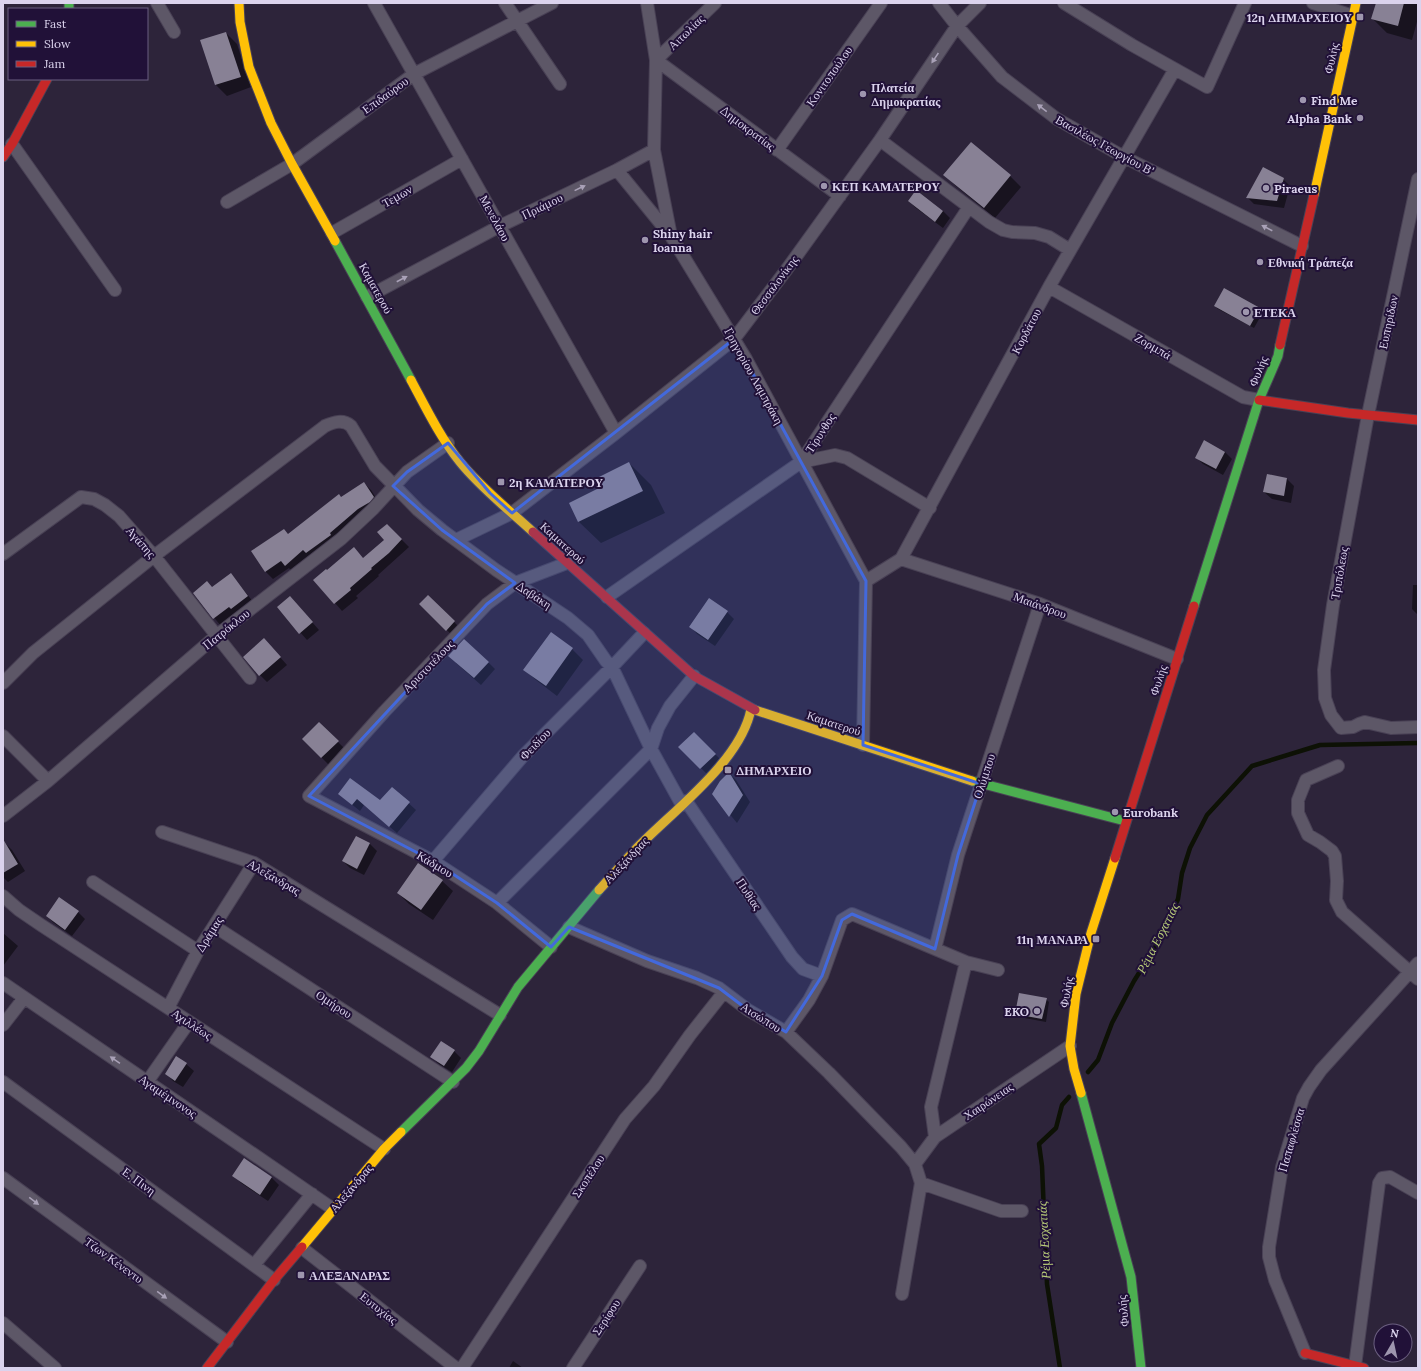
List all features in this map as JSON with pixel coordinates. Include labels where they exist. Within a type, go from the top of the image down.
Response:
[{"type":"street","points":[[157,3],[174,32]]},
{"type":"street","name":"Καματερού","points":[[239,3],[240,22],[249,67],[269,117],[292,164],[332,233],[437,428],[460,462],[490,493],[607,597],[644,633],[694,676],[751,709],[982,784],[1126,821]]},
{"type":"street","name":"Μενελάου","points":[[374,3],[616,433]]},
{"type":"street","points":[[505,3],[560,84]]},
{"type":"street","name":"Επιδαύρου","points":[[227,202],[292,164],[414,74],[552,3]]},
{"type":"street","name":"Γρηγορίου Λαμπράκη","points":[[647,3],[656,60],[654,150],[671,236],[734,339],[866,581],[863,745]]},
{"type":"street","name":"Αιτωλίας","points":[[656,60],[715,3]]},
{"type":"street","name":"Κονιτοπούλου","points":[[777,150],[881,3]]},
{"type":"street","name":"Βασιλέως Γεωργίου Β'","points":[[939,3],[957,26],[1002,77],[1057,119],[1124,157],[1302,246]]},
{"type":"street","name":"Θεσσαλονίκης","points":[[456,540],[512,513],[734,339],[787,269],[880,140],[957,26],[980,3]]},
{"type":"street","points":[[1064,3],[1132,45],[1207,87],[1245,3]]},
{"type":"street","points":[[1313,3],[1353,16]]},
{"type":"street","name":"Φυλής","points":[[1141,1368],[1132,1277],[1074,1069],[1070,1046],[1076,994],[1088,948],[1126,821],[1259,400],[1278,356],[1356,3]]},
{"type":"street","name":"Δημοκρατίας","points":[[656,60],[840,196]]},
{"type":"street","name":"Κορδάτου","points":[[866,581],[901,559],[1049,287],[1175,69]]},
{"type":"street","points":[[3,157],[12,144],[46,80]]},
{"type":"street","points":[[880,140],[989,222],[1003,230],[1035,233],[1049,237],[1070,250]]},
{"type":"street","points":[[12,144],[115,290]]},
{"type":"street","name":"Πριάμου","points":[[367,297],[500,226],[617,170],[654,150]]},
{"type":"street","name":"Τεμων","points":[[332,233],[462,159]]},
{"type":"street","points":[[617,170],[671,236]]},
{"type":"street","name":"Ευπηρίδων","points":[[1368,415],[1418,179]]},
{"type":"street","name":"Τίρυνθος","points":[[607,597],[801,462],[969,207]]},
{"type":"street","name":"Ζορμπά","points":[[1049,287],[1243,397],[1259,400]]},
{"type":"street","points":[[1259,400],[1368,415],[1418,420]]},
{"type":"street","name":"Τριπόλεως","points":[[1368,415],[1333,605],[1324,670],[1325,698],[1331,715],[1341,728],[1353,727],[1365,722],[1391,728],[1418,727]]},
{"type":"street","name":"Δαβάκη","points":[[154,556],[325,426],[335,422],[347,422],[351,426],[375,466],[418,510],[515,583],[556,609],[581,628],[612,667],[651,749],[684,803]]},
{"type":"street","name":"Πατρόκλου","points":[[3,816],[48,781],[216,636],[341,539],[373,509],[407,472],[448,443]]},
{"type":"street","points":[[801,462],[835,454],[846,458],[930,508]]},
{"type":"street","name":"Αγάπης","points":[[3,554],[81,497],[94,499],[119,516],[154,556],[250,678]]},
{"type":"street","points":[[3,683],[33,653],[154,556]]},
{"type":"street","name":"Μαιάνδρου","points":[[901,559],[1040,604],[1177,659]]},
{"type":"street","name":"Αριστοτέλους","points":[[309,796],[384,712],[487,604],[515,583],[567,563]]},
{"type":"street","name":"Ολύμπου","points":[[935,949],[958,855],[1040,604]]},
{"type":"street","name":"Φειδίου","points":[[433,861],[523,756],[644,633]]},
{"type":"street","points":[[497,903],[651,749],[658,728],[670,706],[694,676]]},
{"type":"street","name":"Αλεξάνδρας","points":[[207,1368],[274,1280],[384,1149],[466,1068],[487,1038],[518,988],[597,892],[634,851],[726,760],[738,742],[749,720],[751,709]]},
{"type":"street","points":[[3,736],[48,781]]},
{"type":"street","points":[[1338,766],[1306,780],[1298,800],[1298,813],[1308,835],[1332,851],[1335,856],[1337,881],[1336,900],[1342,912],[1415,972]]},
{"type":"street","name":"Κάδμου","points":[[309,796],[433,861],[497,903],[551,948]]},
{"type":"street","name":"Πυθίας","points":[[684,803],[792,957],[803,969],[822,976]]},
{"type":"street","name":"Αλεξάνδρας","points":[[162,832],[254,863],[500,1015]]},
{"type":"street","name":"Δράμας","points":[[168,1008],[198,951],[254,863]]},
{"type":"street","points":[[93,882],[198,951]]},
{"type":"street","name":"Αχιλλέως","points":[[4,899],[41,926],[384,1149]]},
{"type":"street","points":[[786,1032],[809,1000],[822,976],[842,920],[852,914],[966,962],[998,970]]},
{"type":"street","name":"Ομήρου","points":[[214,926],[453,1082]]},
{"type":"street","name":"Αισώπου","points":[[569,927],[647,961],[697,978],[724,992],[748,1010],[786,1032],[901,1146],[914,1164],[921,1183]]},
{"type":"street","points":[[935,1137],[931,1107],[966,962]]},
{"type":"street","name":"Παπαφλέσσα","points":[[1307,1357],[1275,1280],[1269,1257],[1269,1247],[1282,1167],[1303,1098],[1309,1087],[1321,1070],[1415,972]]},
{"type":"street","name":"Αγαμέμνονος","points":[[3,983],[333,1209]]},
{"type":"street","name":"Σκοπέλου","points":[[462,1368],[625,1119],[654,1086],[690,1035],[724,992]]},
{"type":"street","points":[[3,1025],[24,998]]},
{"type":"street","points":[[147,1082],[189,1022]]},
{"type":"street","name":"Χαιρώνειας","points":[[914,1164],[935,1137],[1070,1046]]},
{"type":"street","name":"Ε. Πινη","points":[[3,1082],[274,1280]]},
{"type":"street","points":[[1307,1357],[1360,1367],[1379,1183],[1382,1178],[1390,1177],[1418,1193]]},
{"type":"street","name":"Τζων Κένεντυ","points":[[3,1178],[227,1342]]},
{"type":"street","points":[[902,1294],[921,1183],[1001,1211],[1022,1211]]},
{"type":"street","points":[[254,1265],[312,1194]]},
{"type":"street","name":"Ευτυχίας","points":[[302,1248],[449,1366]]},
{"type":"street","name":"Σερίφου","points":[[573,1368],[640,1266]]},
{"type":"street","points":[[3,1323],[55,1368]]},
{"type":"highlighted area","points":[[734,339],[866,581],[863,745],[981,784],[958,855],[935,949],[852,914],[842,920],[822,976],[786,1032],[748,1010],[719,988],[569,927],[551,947],[497,903],[433,861],[309,796],[487,604],[515,583],[442,530],[393,486],[407,472],[448,443],[490,493],[512,513]]},
{"type":"building","points":[[1376,3],[1404,3],[1398,26],[1371,19]]},
{"type":"building","points":[[226,32],[241,77],[215,85],[200,40]]},
{"type":"building","points":[[971,142],[1011,175],[984,208],[943,175]]},
{"type":"building","name":"Piraeus","points":[[1263,167],[1284,178],[1277,201],[1246,198]]},
{"type":"building","points":[[916,190],[943,211],[935,222],[908,201]]},
{"type":"building","points":[[1224,288],[1260,308],[1250,326],[1214,306]]},
{"type":"building","points":[[1204,440],[1225,452],[1216,469],[1195,458]]},
{"type":"building","points":[[629,462],[643,491],[578,522],[569,503],[601,487],[597,478]]},
{"type":"building","points":[[1267,474],[1287,478],[1284,496],[1263,492]]},
{"type":"building","points":[[364,482],[374,497],[370,502],[358,509],[330,533],[331,535],[306,553],[303,550],[285,566],[281,561],[265,572],[251,551],[284,529],[288,534],[339,494],[341,497]]},
{"type":"building","points":[[387,524],[402,539],[389,553],[350,588],[351,590],[334,604],[313,580],[354,547],[363,558],[384,540],[377,532]]},
{"type":"building","points":[[231,573],[248,596],[231,609],[229,607],[213,619],[193,593],[207,581],[212,587]]},
{"type":"building","points":[[428,595],[455,621],[446,631],[419,604]]},
{"type":"building","points":[[290,596],[313,622],[299,634],[277,607]]},
{"type":"building","points":[[709,598],[728,611],[708,640],[689,627]]},
{"type":"building","points":[[551,632],[573,648],[546,686],[523,670]]},
{"type":"building","points":[[264,638],[281,657],[259,676],[243,657]]},
{"type":"building","points":[[464,639],[489,662],[474,678],[448,656]]},
{"type":"building","points":[[319,722],[339,741],[321,758],[302,739]]},
{"type":"building","points":[[694,732],[716,754],[700,769],[678,747]]},
{"type":"building","points":[[729,772],[743,795],[729,817],[712,794],[720,781]]},
{"type":"building","points":[[350,778],[380,800],[392,787],[410,802],[389,827],[357,799],[352,805],[338,794]]},
{"type":"building","points":[[356,836],[370,843],[357,869],[342,861]]},
{"type":"building","points":[[3,839],[18,864],[3,873]]},
{"type":"building","points":[[418,863],[443,880],[421,910],[397,893]]},
{"type":"building","points":[[59,897],[79,911],[65,930],[46,916]]},
{"type":"building","points":[[1019,993],[1047,998],[1042,1019],[1015,1014]]},
{"type":"building","points":[[441,1041],[455,1050],[444,1066],[430,1057]]},
{"type":"building","points":[[176,1056],[187,1063],[175,1081],[165,1074]]},
{"type":"building","points":[[244,1158],[272,1177],[260,1195],[232,1176]]},
{"type":"waterway","name":"Ρέμα Εσχατιάς","points":[[1088,1072],[1098,1060],[1112,1023],[1134,981],[1159,941],[1178,899],[1182,873],[1190,848],[1207,815],[1252,766],[1320,745],[1418,743]]},
{"type":"waterway","name":"Ρέμα Εσχατιάς","points":[[1060,1368],[1047,1284],[1042,1166],[1039,1144],[1056,1128],[1062,1105],[1069,1097]]},
{"type":"traffic: fast","points":[[69,3],[69,8]]},
{"type":"traffic: fast","points":[[335,241],[411,380]]},
{"type":"traffic: fast","points":[[1194,606],[1259,400],[1278,356],[1280,345]]},
{"type":"traffic: fast","points":[[972,781],[1125,821]]},
{"type":"traffic: fast","points":[[401,1132],[466,1068],[479,1051],[518,987],[599,890]]},
{"type":"traffic: fast","points":[[1081,1093],[1131,1277],[1141,1368]]},
{"type":"traffic: slow","points":[[239,3],[240,22],[249,67],[271,123],[335,241]]},
{"type":"traffic: slow","points":[[1314,195],[1356,3]]},
{"type":"traffic: slow","points":[[411,380],[428,412],[460,462],[486,489],[533,532]]},
{"type":"traffic: slow","points":[[599,890],[634,851],[702,786],[719,767],[734,748],[745,729],[751,709]]},
{"type":"traffic: slow","points":[[755,710],[972,781]]},
{"type":"traffic: slow","points":[[1081,1093],[1074,1069],[1070,1046],[1076,994],[1091,933],[1115,858]]},
{"type":"traffic: slow","points":[[302,1247],[384,1149],[401,1132]]},
{"type":"traffic: jam","points":[[3,157],[12,144],[46,80]]},
{"type":"traffic: jam","points":[[1280,345],[1314,195]]},
{"type":"traffic: jam","points":[[1259,400],[1348,413],[1418,420]]},
{"type":"traffic: jam","points":[[533,532],[694,676],[755,710]]},
{"type":"traffic: jam","points":[[1115,858],[1194,606]]},
{"type":"traffic: jam","points":[[207,1368],[274,1280],[302,1247]]},
{"type":"traffic: jam","points":[[1305,1353],[1364,1368]]},
{"type":"place","name":"12η ΔΗΜΑΡΧΕΙΟΥ","points":[[1360,17]]},
{"type":"place","name":"Πλατεία Δημοκρατίας","points":[[863,94]]},
{"type":"place","name":"Find Me","points":[[1303,100]]},
{"type":"place","name":"Alpha Bank","points":[[1360,118]]},
{"type":"place","name":"ΚΕΠ ΚΑΜΑΤΕΡΟΥ","points":[[824,186]]},
{"type":"place","name":"Piraeus","points":[[1266,188]]},
{"type":"place","name":"Shiny hair Ioanna","points":[[645,240]]},
{"type":"place","name":"Εθνική Τράπεζα","points":[[1260,262]]},
{"type":"place","name":"ΕΤΕΚΑ","points":[[1246,312]]},
{"type":"place","name":"2η ΚΑΜΑΤΕΡΟΥ","points":[[501,482]]},
{"type":"place","name":"ΔΗΜΑΡΧΕΙΟ","points":[[728,770]]},
{"type":"place","name":"Eurobank","points":[[1115,812]]},
{"type":"place","name":"11η ΜΑΝΑΡΑ","points":[[1096,939]]},
{"type":"place","name":"EKO","points":[[1037,1011]]},
{"type":"place","name":"ΑΛΕΞΑΝΔΡΑΣ","points":[[301,1275]]}]
